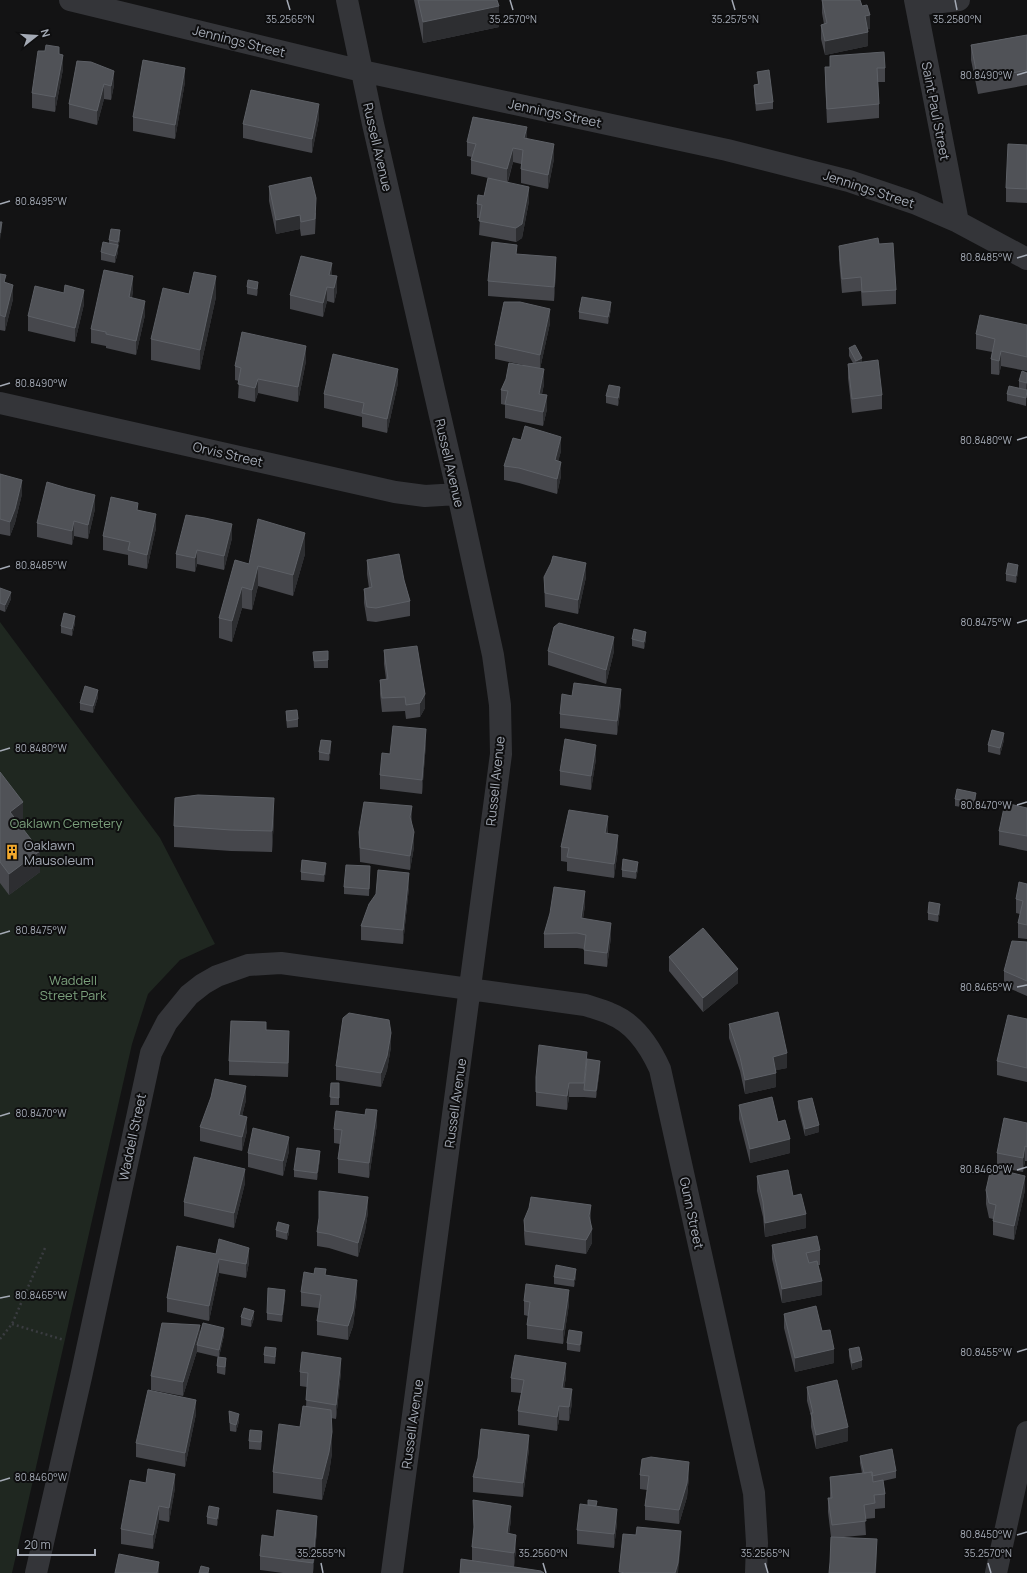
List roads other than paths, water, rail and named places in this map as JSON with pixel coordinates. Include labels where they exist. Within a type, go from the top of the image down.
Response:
[{"type":"street","name":"Jennings Street","points":[[70,0],[362,71],[727,150],[849,181],[914,203],[958,222],[1027,259]]},
{"type":"street","name":"Russell Avenue","points":[[347,0],[373,124],[458,494],[492,655],[500,705],[501,754],[392,1573]]},
{"type":"street","points":[[916,3],[959,0]]},
{"type":"street","name":"Saint Paul Street","points":[[916,3],[958,222]]},
{"type":"street","name":"Orvis Street","points":[[0,403],[395,492],[425,496],[458,494]]},
{"type":"street","name":"Waddell Street","points":[[36,1573],[81,1377],[131,1139],[151,1053],[166,1022],[189,996],[203,984],[217,976],[248,965],[281,963],[470,989]]},
{"type":"street","name":"Gunn Street","points":[[470,989],[585,1005],[612,1014],[625,1022],[636,1032],[646,1043],[654,1056],[660,1069],[754,1493],[757,1543],[756,1573]]},
{"type":"street","points":[[996,1573],[1027,1432]]},
{"type":"place","name":"Oaklawn Mausoleum","points":[[12,852]]},
{"type":"park label","name":"Oaklawn Cemetery","points":[[66,823]]},
{"type":"park label","name":"Waddell Street Park","points":[[73,988]]}]
